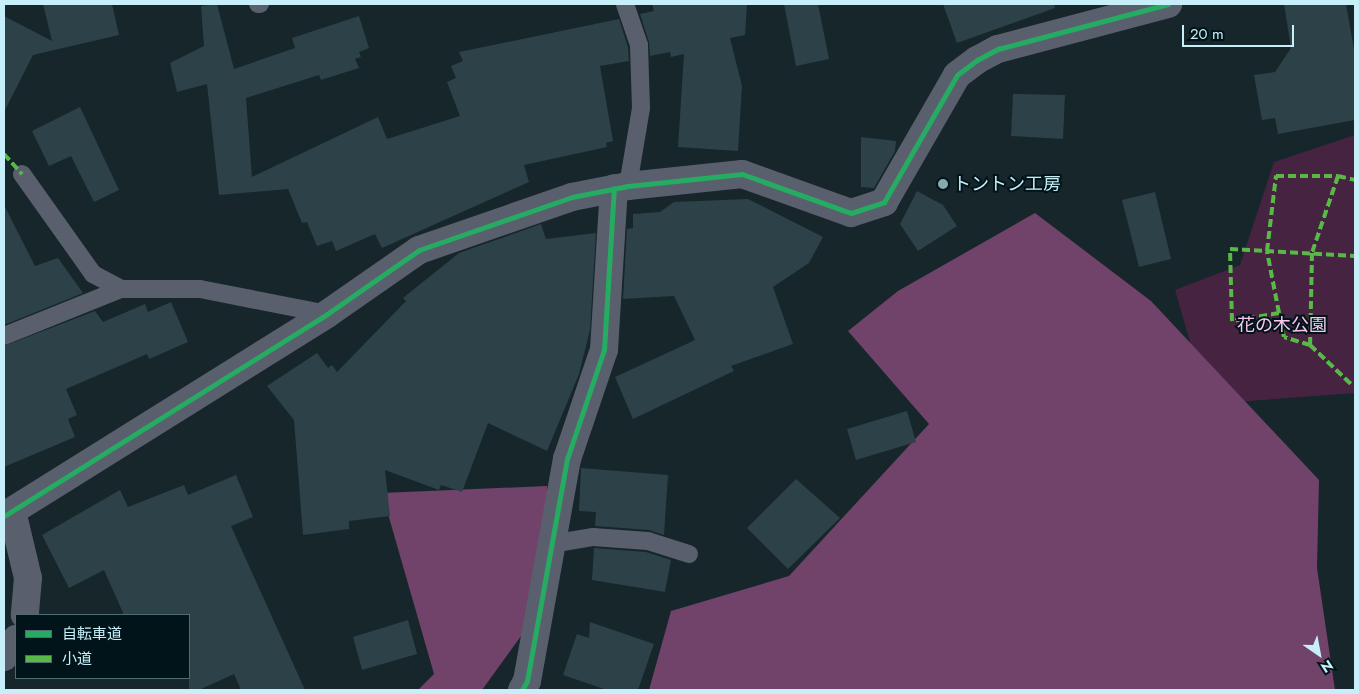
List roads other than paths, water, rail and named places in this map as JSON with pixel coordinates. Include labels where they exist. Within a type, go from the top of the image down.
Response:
[{"type":"street","points":[[25,614],[28,578],[8,514],[327,314],[419,250],[572,197],[621,187],[742,174],[851,213],[876,205],[884,202],[957,75],[977,60],[998,49],[1168,4]]},
{"type":"street","points":[[522,690],[527,681],[550,544],[567,459],[604,350],[621,187]]},
{"type":"street","points":[[4,656],[15,640]]},
{"type":"lane","points":[[621,187],[641,108],[639,45],[625,4]]},
{"type":"lane","points":[[22,174],[93,274],[121,289]]},
{"type":"lane","points":[[4,336],[121,289],[200,289],[327,314]]},
{"type":"lane","points":[[550,544],[593,537],[648,541],[689,554]]},
{"type":"place","name":"トントン工房","points":[[943,184]]},
{"type":"park label","name":"花の木公園","points":[[1282,325]]}]
